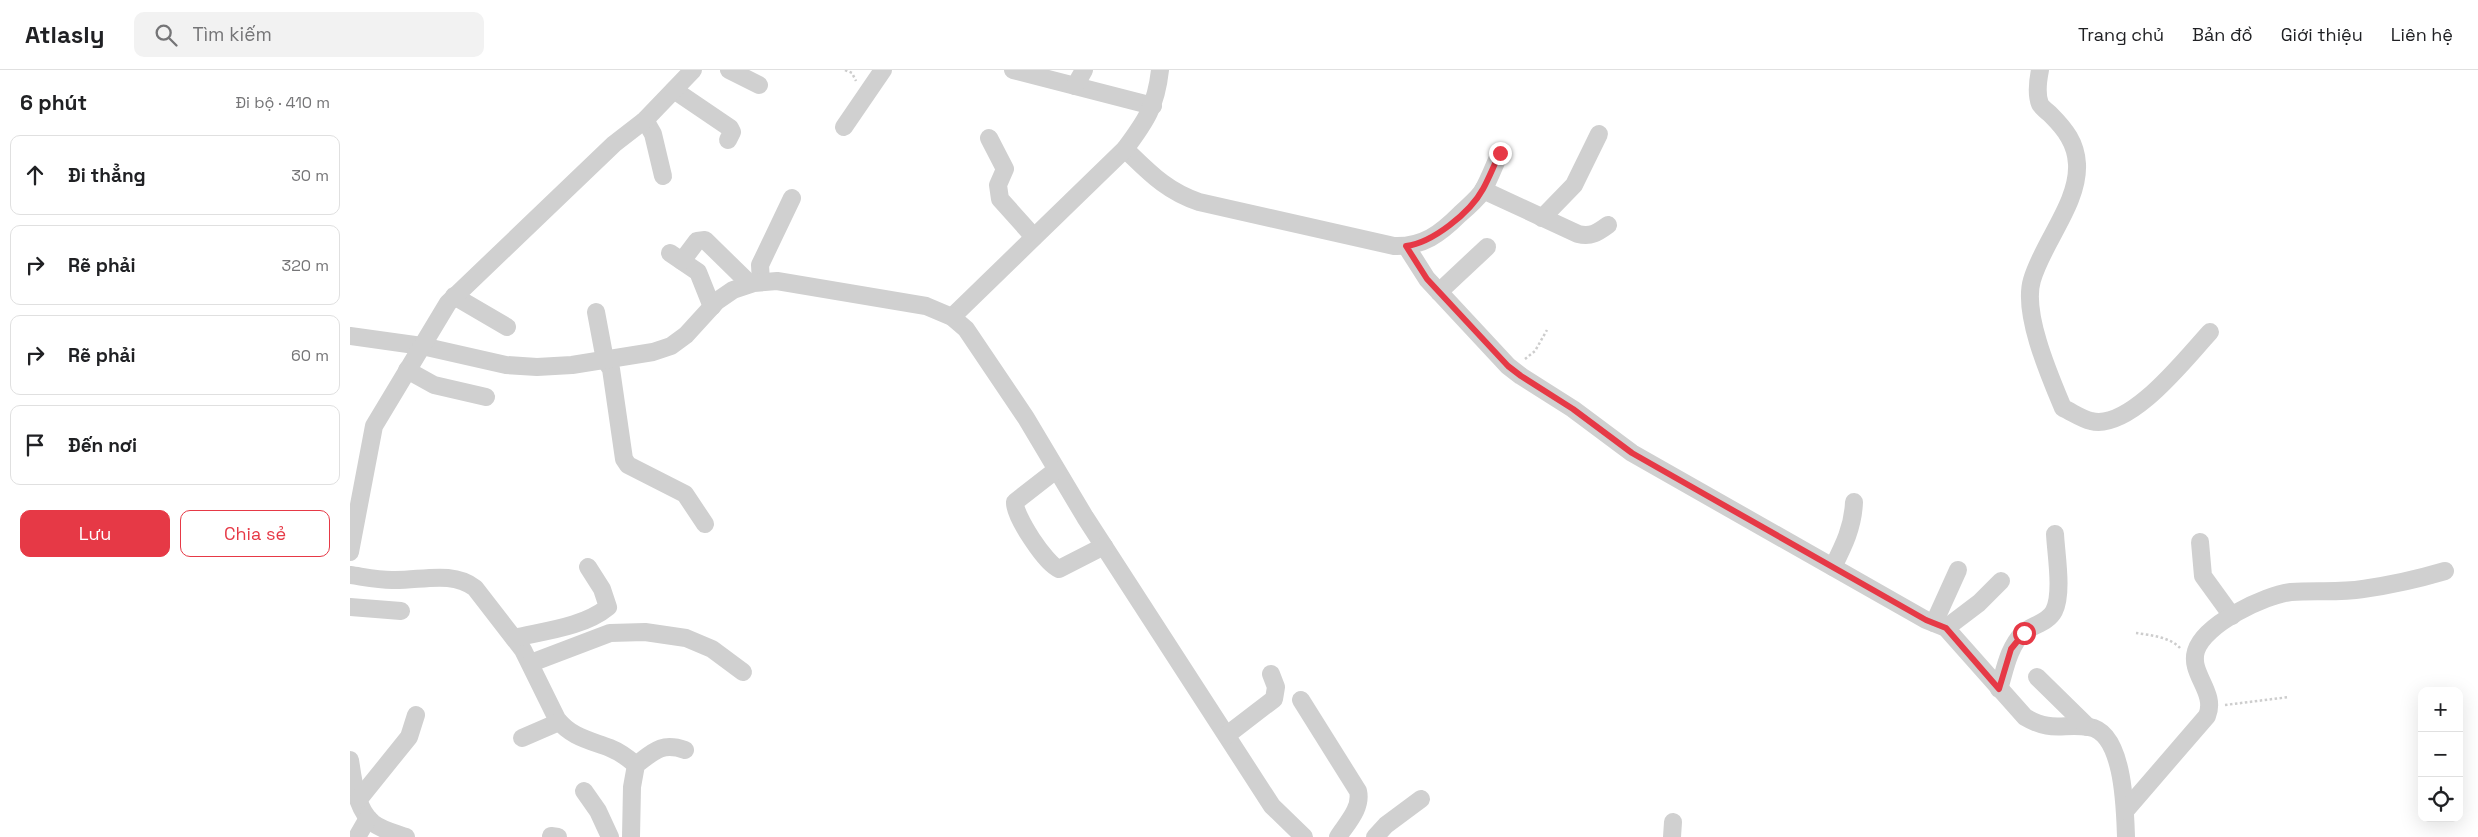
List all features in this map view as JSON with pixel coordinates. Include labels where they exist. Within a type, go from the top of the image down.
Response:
[{"type":"street","points":[[350,552],[374,426],[441,313],[454,296],[614,144],[645,120],[693,70]]},
{"type":"street","points":[[844,127],[883,70]]},
{"type":"street","points":[[1013,70],[1054,75],[1075,86],[1153,106]]},
{"type":"street","points":[[1075,86],[1084,70]]},
{"type":"street","points":[[952,317],[1124,149],[1145,122],[1153,106],[1160,70]]},
{"type":"street","points":[[2040,70],[2038,85],[2040,105],[2068,133],[2076,149],[2076,184],[2031,281],[2030,301],[2043,359],[2064,408],[2091,422],[2109,422],[2142,404],[2210,332]]},
{"type":"street","points":[[738,72],[759,85]]},
{"type":"street","points":[[674,90],[730,128],[732,132],[728,140]]},
{"type":"street","points":[[645,120],[653,134],[663,176]]},
{"type":"street","points":[[1542,218],[1574,184],[1599,134]]},
{"type":"street","points":[[989,138],[1005,169],[998,185],[1000,199],[1034,238]]},
{"type":"street","points":[[1124,149],[1164,187],[1181,196],[1199,202],[1394,246],[1418,245],[1443,231],[1483,190],[1500,153]]},
{"type":"street","points":[[1483,190],[1578,234],[1587,236],[1596,234],[1608,226]]},
{"type":"street","points":[[756,283],[761,262],[792,198]]},
{"type":"street","points":[[712,307],[698,272],[676,257],[696,240],[705,240],[756,283]]},
{"type":"street","points":[[1406,246],[1419,269],[1438,292],[1512,369],[1573,409],[1632,453],[1940,626],[2025,717],[2040,725],[2055,728],[2088,727],[2101,730],[2110,740],[2115,753],[2126,811],[2126,837]]},
{"type":"street","points":[[1438,292],[1487,247]]},
{"type":"street","points":[[350,336],[422,346],[506,365],[537,367],[572,365],[652,352],[671,346],[686,335],[712,307],[733,290],[756,283],[777,281],[926,306],[952,317],[972,337],[1272,806],[1304,837]]},
{"type":"street","points":[[454,296],[506,327]]},
{"type":"street","points":[[596,312],[605,360],[611,369],[624,459],[628,465],[685,494],[705,524]]},
{"type":"street","points":[[407,370],[434,385],[486,397]]},
{"type":"street","points":[[1056,470],[1015,502],[1015,510],[1029,533],[1052,566],[1059,569],[1104,546]]},
{"type":"street","points":[[1832,567],[1847,540],[1853,519],[1854,502]]},
{"type":"street","points":[[1999,689],[2011,649],[2024,633],[2050,617],[2055,610],[2058,581],[2055,534]]},
{"type":"street","points":[[2200,542],[2204,576],[2232,616]]},
{"type":"street","points":[[514,638],[570,625],[600,614],[608,607],[602,589],[588,567]]},
{"type":"street","points":[[1940,626],[1958,570]]},
{"type":"street","points":[[2126,811],[2207,716],[2211,707],[2210,697],[2196,663],[2196,652],[2201,641],[2209,631],[2232,616],[2278,594],[2363,589],[2407,582],[2446,571]]},
{"type":"street","points":[[350,575],[392,580],[452,578],[465,580],[475,588],[514,638],[531,664],[559,722],[564,728],[575,736],[611,748],[636,765]]},
{"type":"street","points":[[1940,626],[1980,603],[2000,581]]},
{"type":"street","points":[[350,607],[401,611]]},
{"type":"street","points":[[531,664],[610,633],[645,632],[686,638],[712,649],[743,672]]},
{"type":"street","points":[[1227,735],[1274,699],[1276,687],[1272,674]]},
{"type":"street","points":[[2037,677],[2088,727]]},
{"type":"street","points":[[1301,700],[1358,791],[1360,799],[1358,806],[1338,837]]},
{"type":"street","points":[[354,790],[409,737],[416,715]]},
{"type":"street","points":[[522,738],[559,722]]},
{"type":"street","points":[[631,837],[632,787],[636,765],[656,749],[673,746],[685,750]]},
{"type":"street","points":[[350,760],[354,790],[368,818],[382,828],[406,837]]},
{"type":"street","points":[[584,791],[598,812],[610,837]]},
{"type":"street","points":[[1375,837],[1386,825],[1421,800]]},
{"type":"street","points":[[357,837],[368,818]]},
{"type":"path","points":[[1512,369],[1535,351],[1547,330]]},
{"type":"path","points":[[2136,633],[2154,635],[2177,644],[2196,663]]},
{"type":"path","points":[[2211,707],[2289,697]]},
{"type":"route","points":[[1500,153],[1483,190],[1476,199],[1443,231],[1430,240],[1418,245],[1406,246],[1427,279],[1508,366],[1573,409],[1632,453],[1926,620],[1946,628],[1999,689],[2011,649],[2024,633]]}]
